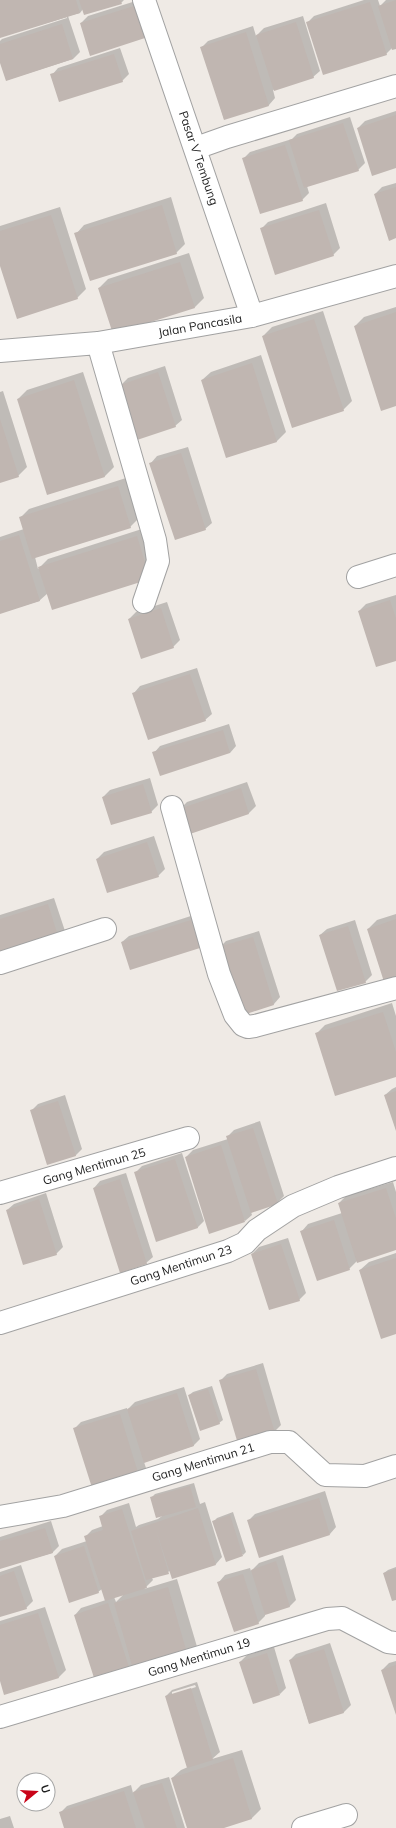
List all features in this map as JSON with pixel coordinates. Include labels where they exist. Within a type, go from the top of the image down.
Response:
[{"type":"street","name":"Pasar V Tembung","points":[[144,0],[196,148],[252,316]]},
{"type":"street","points":[[196,148],[227,137],[396,86]]},
{"type":"street","name":"Jalan Pancasila","points":[[0,351],[98,343],[252,316],[396,276]]},
{"type":"street","points":[[98,343],[155,540],[158,561],[144,602]]},
{"type":"street","points":[[358,576],[396,565]]},
{"type":"street","points":[[172,806],[219,974],[239,1022],[248,1027],[255,1026],[396,988]]},
{"type":"street","points":[[0,963],[105,929]]},
{"type":"street","name":"Gang Mentimun 25","points":[[0,1193],[188,1138]]},
{"type":"street","name":"Gang Mentimun 23","points":[[0,1323],[228,1251],[245,1243],[257,1230],[293,1206],[338,1187],[396,1168]]},
{"type":"street","name":"Gang Mentimun 21","points":[[0,1517],[63,1506],[270,1442],[289,1442],[325,1475],[364,1476],[396,1466]]},
{"type":"street","name":"Gang Mentimun 19","points":[[0,1717],[327,1619],[342,1618],[388,1642],[396,1644]]},
{"type":"street","points":[[303,1828],[346,1815]]},
{"type":"building","points":[[0,0],[76,0],[80,13],[0,38]]},
{"type":"building","points":[[79,0],[120,0],[122,4],[84,15]]},
{"type":"building","points":[[396,0],[396,49],[392,50],[378,6]]},
{"type":"building","points":[[370,2],[387,55],[323,75],[306,22]]},
{"type":"building","points":[[134,6],[145,38],[90,56],[80,23]]},
{"type":"building","points":[[296,22],[314,78],[274,91],[256,35]]},
{"type":"building","points":[[62,24],[73,59],[6,81],[0,63],[0,44]]},
{"type":"building","points":[[246,32],[269,106],[224,120],[200,47]]},
{"type":"building","points":[[114,54],[123,82],[59,102],[50,74]]},
{"type":"building","points":[[396,115],[396,168],[372,176],[357,128]]},
{"type":"building","points":[[343,123],[359,171],[304,188],[289,140]]},
{"type":"building","points":[[285,145],[303,201],[260,214],[242,158]]},
{"type":"building","points":[[396,187],[396,238],[389,241],[374,194]]},
{"type":"building","points":[[162,205],[177,254],[90,281],[74,233]]},
{"type":"building","points":[[319,210],[334,256],[275,275],[260,228]]},
{"type":"building","points":[[51,215],[78,299],[17,319],[0,266],[0,231]]},
{"type":"building","points":[[180,262],[195,308],[113,334],[98,288]]},
{"type":"building","points":[[396,312],[396,406],[381,411],[354,326]]},
{"type":"building","points":[[314,319],[344,411],[292,428],[262,336]]},
{"type":"building","points":[[252,363],[277,442],[226,458],[201,380]]},
{"type":"building","points":[[158,372],[176,427],[137,440],[120,385]]},
{"type":"building","points":[[74,380],[105,477],[47,495],[17,399]]},
{"type":"building","points":[[0,419],[19,477],[0,483]]},
{"type":"building","points":[[181,453],[206,530],[175,540],[149,463]]},
{"type":"building","points":[[118,486],[131,528],[32,559],[19,517]]},
{"type":"building","points":[[19,535],[40,601],[0,614],[0,541]]},
{"type":"building","points":[[137,536],[150,579],[52,610],[38,567]]},
{"type":"building","points":[[390,600],[396,618],[396,661],[376,667],[358,611]]},
{"type":"building","points":[[161,608],[174,648],[141,659],[128,619]]},
{"type":"building","points":[[190,674],[206,721],[148,740],[132,693]]},
{"type":"building","points":[[223,730],[230,753],[160,776],[152,752]]},
{"type":"building","points":[[143,784],[152,813],[111,825],[102,797]]},
{"type":"building","points":[[241,788],[249,814],[187,835],[179,809]]},
{"type":"building","points":[[147,842],[159,877],[107,893],[96,859]]},
{"type":"building","points":[[48,904],[59,939],[0,958],[0,919]]},
{"type":"building","points":[[396,919],[396,985],[386,988],[367,929]]},
{"type":"building","points":[[191,920],[200,948],[130,970],[121,942]]},
{"type":"building","points":[[348,926],[366,983],[337,991],[319,935]]},
{"type":"building","points":[[253,937],[274,1005],[240,1016],[218,947]]},
{"type":"building","points":[[383,1012],[396,1052],[396,1077],[335,1096],[315,1033]]},
{"type":"building","points":[[396,1091],[396,1131],[384,1095]]},
{"type":"building","points":[[58,1101],[76,1156],[47,1165],[30,1110]]},
{"type":"building","points":[[253,1128],[278,1204],[251,1213],[226,1136]]},
{"type":"building","points":[[221,1145],[245,1222],[209,1234],[185,1157]]},
{"type":"building","points":[[175,1159],[198,1228],[156,1242],[134,1172]]},
{"type":"building","points":[[120,1179],[147,1264],[120,1273],[93,1188]]},
{"type":"building","points":[[386,1188],[396,1218],[396,1250],[357,1263],[338,1203]]},
{"type":"building","points":[[39,1199],[57,1255],[23,1265],[6,1210]]},
{"type":"building","points":[[334,1220],[350,1270],[317,1281],[300,1231]]},
{"type":"building","points":[[281,1244],[300,1301],[269,1310],[251,1254]]},
{"type":"building","points":[[396,1258],[396,1334],[381,1339],[359,1270]]},
{"type":"building","points":[[256,1369],[275,1433],[238,1444],[219,1380]]},
{"type":"building","points":[[208,1389],[220,1424],[200,1431],[188,1395]]},
{"type":"building","points":[[177,1393],[194,1446],[144,1463],[127,1409]]},
{"type":"building","points":[[120,1414],[140,1479],[94,1494],[73,1428]]},
{"type":"building","points":[[190,1486],[196,1507],[156,1518],[150,1497]]},
{"type":"building","points":[[319,1498],[330,1535],[259,1558],[247,1520]]},
{"type":"building","points":[[198,1508],[216,1565],[172,1579],[156,1530],[169,1574],[146,1580],[131,1531]]},
{"type":"building","points":[[122,1509],[147,1588],[105,1601],[84,1536],[103,1530],[99,1516]]},
{"type":"building","points":[[230,1515],[243,1556],[226,1562],[212,1521]]},
{"type":"building","points":[[45,1528],[53,1553],[0,1569],[0,1541]]},
{"type":"building","points":[[84,1546],[99,1593],[69,1603],[54,1556]]},
{"type":"building","points":[[276,1561],[290,1607],[265,1615],[251,1570]]},
{"type":"building","points":[[396,1569],[396,1600],[392,1601],[383,1573]]},
{"type":"building","points":[[14,1571],[27,1609],[0,1617],[0,1576]]},
{"type":"building","points":[[243,1574],[259,1624],[234,1632],[217,1582]]},
{"type":"building","points":[[168,1587],[189,1660],[135,1676],[114,1603]]},
{"type":"building","points":[[108,1603],[130,1670],[95,1681],[74,1615]]},
{"type":"building","points":[[38,1613],[59,1678],[4,1695],[0,1681],[0,1625]]},
{"type":"building","points":[[324,1649],[344,1713],[309,1724],[289,1660]]},
{"type":"building","points":[[267,1653],[280,1695],[253,1704],[239,1662]]},
{"type":"building","points":[[396,1665],[396,1715],[381,1670]]},
{"type":"building","points":[[191,1688],[213,1760],[187,1768],[165,1696]]},
{"type":"building","points":[[233,1758],[252,1819],[224,1828],[187,1828],[171,1778]]},
{"type":"building","points":[[162,1783],[177,1828],[145,1828],[133,1792]]},
{"type":"building","points":[[124,1791],[136,1828],[64,1828],[59,1812]]}]
